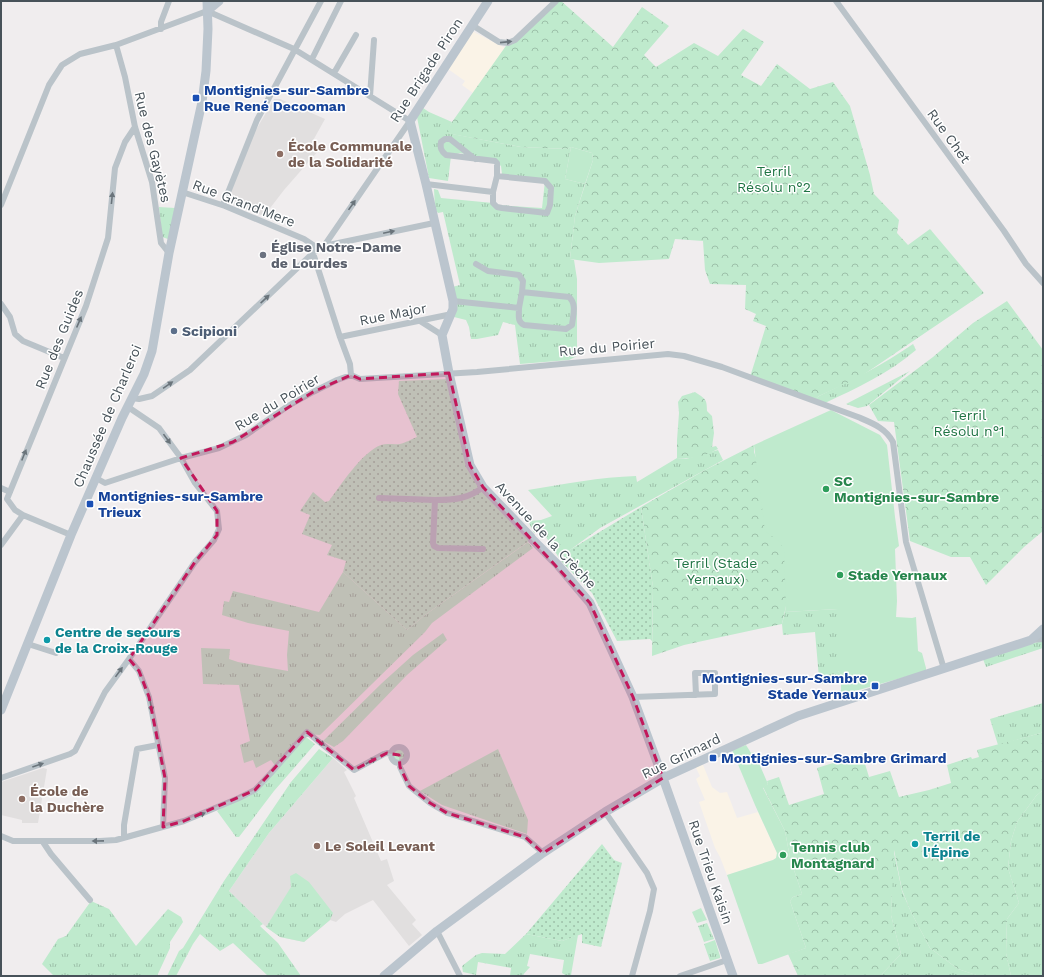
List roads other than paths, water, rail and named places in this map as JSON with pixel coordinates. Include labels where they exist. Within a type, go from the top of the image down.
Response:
[{"type":"street","points":[[161,29],[160,22],[169,1]]},
{"type":"street","name":"Chaussée de Charleroi","points":[[1,710],[3,698],[28,644],[71,535],[152,351],[169,252],[196,133],[206,71],[207,1]]},
{"type":"street","points":[[1,205],[49,85],[62,65],[80,54],[116,45],[207,11],[220,1]]},
{"type":"street","points":[[223,205],[257,120],[321,1]]},
{"type":"street","points":[[312,59],[341,1]]},
{"type":"street","name":"Rue Brigade Piron","points":[[132,398],[139,399],[152,396],[190,370],[321,247],[410,122],[488,1]]},
{"type":"street","points":[[472,25],[499,42],[508,43],[515,40],[556,1]]},
{"type":"street","name":"Rue Chet","points":[[836,1],[1004,231],[1026,264],[1043,283]]},
{"type":"street","points":[[207,11],[294,49],[410,122],[453,301],[452,314],[442,335],[420,321]]},
{"type":"street","points":[[334,73],[356,35]]},
{"type":"street","points":[[370,96],[374,40]]},
{"type":"street","name":"Rue des Gayètes","points":[[116,45],[125,77],[135,127],[152,182],[161,243],[169,252]]},
{"type":"street","name":"Rue des Guides","points":[[10,492],[86,306],[108,238],[115,168],[125,142],[135,127]]},
{"type":"street","points":[[475,158],[450,139],[446,139],[441,142],[440,147],[442,152],[446,155],[498,162],[497,176],[493,192],[493,204],[497,207],[547,213],[550,205],[551,188],[545,181],[497,176]]},
{"type":"street","points":[[426,184],[493,192]]},
{"type":"street","name":"Rue Grand'Mere","points":[[182,192],[223,205],[321,247]]},
{"type":"street","points":[[321,247],[434,223]]},
{"type":"street","points":[[314,253],[350,364],[351,375]]},
{"type":"street","points":[[476,264],[488,271],[519,275],[523,281],[519,319],[524,325],[566,329],[572,325],[574,304],[569,298],[522,292]]},
{"type":"street","points":[[453,301],[519,308]]},
{"type":"street","points":[[1,304],[10,318],[15,334],[23,341],[64,358]]},
{"type":"street","name":"Rue Major","points":[[340,337],[452,314]]},
{"type":"street","name":"Avenue de la Crèche","points":[[442,335],[470,465],[483,488],[557,564],[590,603],[633,697],[663,778]]},
{"type":"street","name":"Rue du Poirier","points":[[96,478],[105,483],[233,442],[246,435],[288,406],[336,380],[351,375],[360,378],[477,372],[614,358],[677,354],[722,367],[858,417],[879,427],[889,434],[893,442],[906,542],[944,669]]},
{"type":"street","points":[[1,778],[75,751],[99,702],[195,562],[217,535],[219,522],[217,511],[195,483],[181,458],[159,428],[128,407]]},
{"type":"street","points":[[1,488],[10,492],[7,499],[15,510],[23,515],[71,535]]},
{"type":"street","points":[[379,498],[457,500],[472,495],[483,488]]},
{"type":"street","points":[[435,500],[434,546],[442,548],[483,549]]},
{"type":"street","points":[[1,545],[23,515]]},
{"type":"street","points":[[1031,640],[1043,629]]},
{"type":"street","points":[[1031,640],[1043,639]]},
{"type":"street","name":"Rue Grimard","points":[[384,976],[437,932],[543,853],[604,812],[663,778],[798,716],[1031,640]]},
{"type":"street","points":[[28,644],[56,653]]},
{"type":"street","points":[[129,659],[139,671],[150,697],[165,778],[163,827]]},
{"type":"street","points":[[633,697],[696,695],[715,694],[715,673],[696,673],[696,695]]},
{"type":"street","points":[[1,836],[12,841],[100,842],[116,840],[184,821],[255,790],[307,732],[354,770],[384,754],[392,754]]},
{"type":"street","points":[[124,837],[124,825],[137,749],[158,744]]},
{"type":"street","points":[[397,747],[405,749],[407,756],[404,761],[400,763],[393,760],[393,750],[397,747]]},
{"type":"street","points":[[400,763],[400,767],[409,786],[430,803],[447,813],[525,837],[543,853]]},
{"type":"street","name":"Rue Trieu Kaisin","points":[[663,778],[732,976]]},
{"type":"street","points":[[604,812],[646,873],[654,889],[650,911],[632,976]]},
{"type":"street","points":[[43,842],[51,854],[90,900]]},
{"type":"street","points":[[437,932],[460,976]]},
{"type":"street","points":[[680,976],[727,960]]},
{"type":"place","name":"Montignies-sur-Sambre Rue René Decooman","points":[[196,98]]},
{"type":"place","name":"École Communale de la Solidarité","points":[[280,154]]},
{"type":"place","name":"Église Notre-Dame de Lourdes","points":[[263,255]]},
{"type":"place","name":"Scipioni","points":[[174,331]]},
{"type":"place","name":"SC Montignies-sur-Sambre","points":[[826,489]]},
{"type":"place","name":"Montignies-sur-Sambre Trieux","points":[[90,504]]},
{"type":"place","name":"Stade Yernaux","points":[[840,575]]},
{"type":"place","name":"Centre de secours de la Croix-Rouge","points":[[47,640]]},
{"type":"place","name":"Montignies-sur-Sambre Stade Yernaux","points":[[875,686]]},
{"type":"place","name":"Montignies-sur-Sambre Grimard","points":[[713,758]]},
{"type":"place","name":"École de la Duchère","points":[[22,799]]},
{"type":"place","name":"Terril de l'Épine","points":[[915,844]]},
{"type":"place","name":"Le Soleil Levant","points":[[317,846]]},
{"type":"place","name":"Tennis club Montagnard","points":[[783,855]]},
{"type":"park label","name":"Terril Résolu n°2","points":[[774,180]]},
{"type":"park label","name":"Terril Résolu n°1","points":[[969,424]]},
{"type":"park label","name":"Terril (Stade Yernaux)","points":[[716,572]]}]
